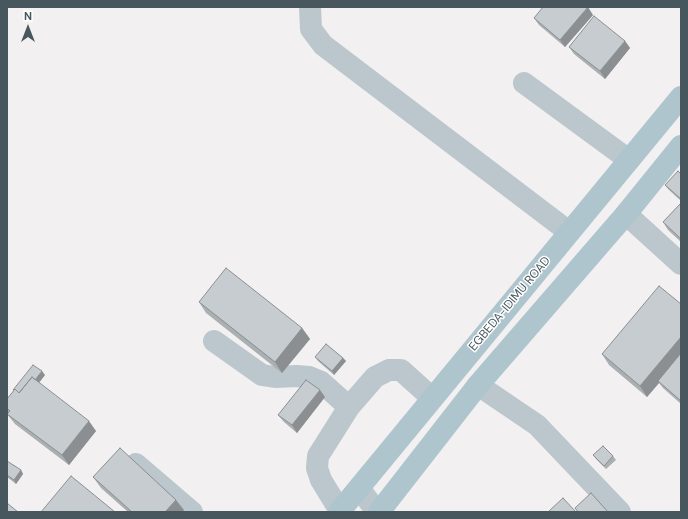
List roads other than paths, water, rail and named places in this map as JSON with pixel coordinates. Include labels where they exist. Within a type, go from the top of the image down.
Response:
[{"type":"main road","name":"EGBEDA-IDIMU ROAD","points":[[340,511],[681,97]]},
{"type":"main road","points":[[378,512],[478,385],[626,214],[681,146]]},
{"type":"street","points":[[310,7],[311,29],[323,45],[569,232]]},
{"type":"street","points":[[524,83],[629,160]]},
{"type":"street","points":[[626,214],[681,264]]},
{"type":"street","points":[[214,341],[262,375],[275,377],[309,377],[321,382],[349,407]]},
{"type":"street","points":[[340,511],[321,480],[317,468],[318,456],[349,407],[376,377],[389,370],[400,370],[432,398]]},
{"type":"street","points":[[478,385],[537,425],[620,512]]},
{"type":"street","points":[[136,464],[192,512]]},
{"type":"street","points":[[359,488],[378,512]]}]
